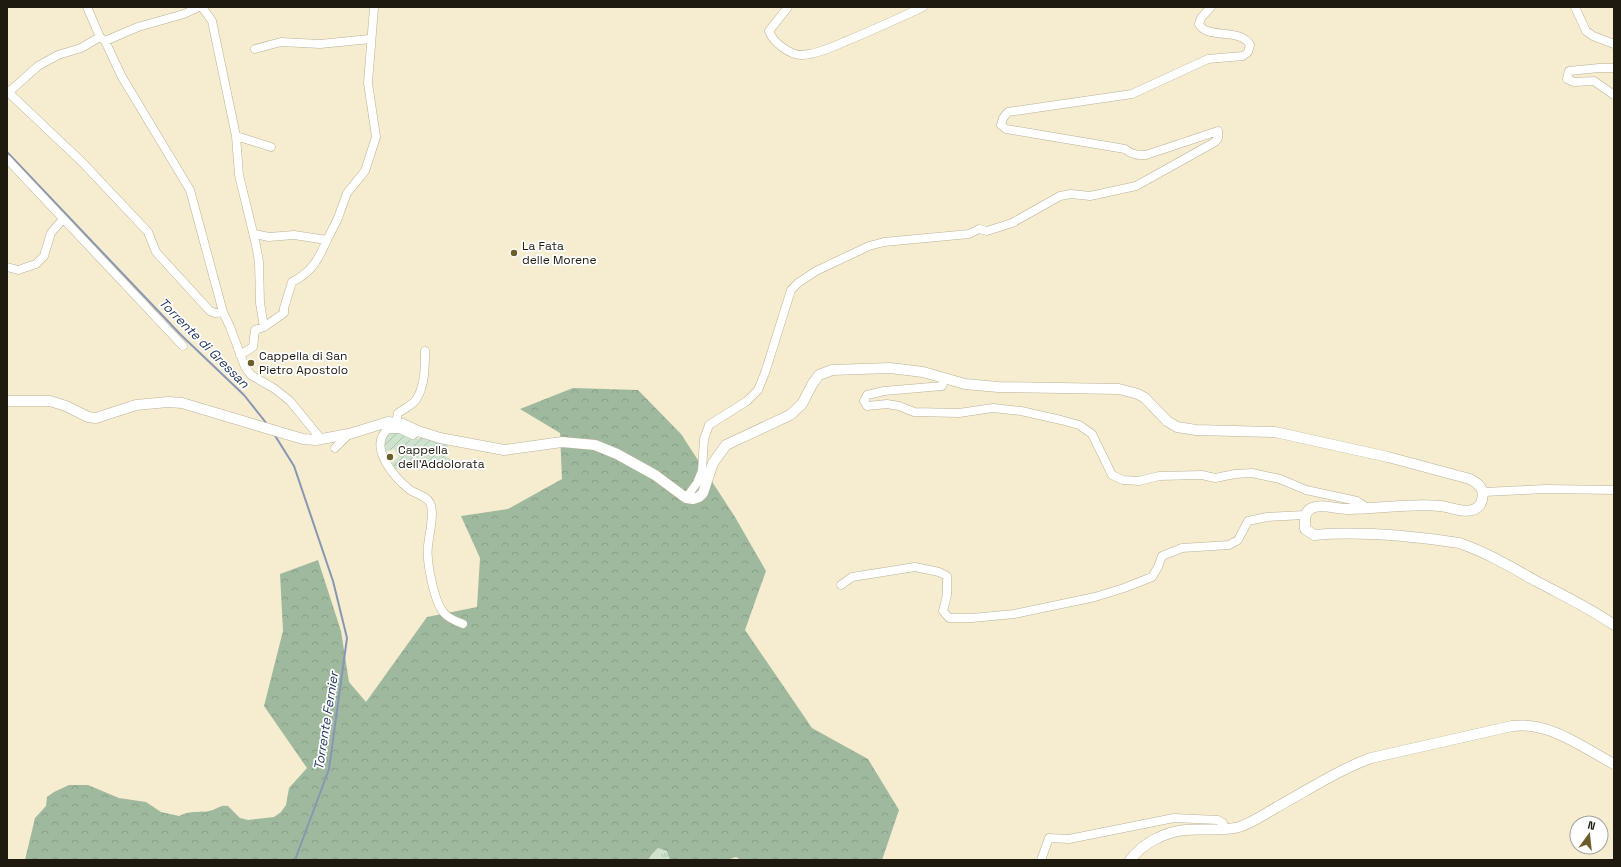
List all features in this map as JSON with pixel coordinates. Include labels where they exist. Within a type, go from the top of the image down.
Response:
[{"type":"street","points":[[87,7],[122,77],[190,190],[223,312],[244,367],[251,375],[275,389],[290,401],[321,439]]},
{"type":"street","points":[[223,312],[215,313],[210,311],[156,252],[148,232],[82,162],[8,91],[38,66],[58,55],[81,48],[102,39],[184,14],[201,7],[212,21],[236,136],[239,175],[254,234],[259,262],[260,303],[264,327]]},
{"type":"street","points":[[240,356],[253,347],[255,330],[264,327],[284,313],[284,308],[292,282],[304,276],[319,257],[338,218],[347,193],[365,171],[376,137],[368,83],[370,39],[374,7]]},
{"type":"street","points":[[788,7],[769,31],[772,38],[788,51],[801,55],[819,52],[877,29],[923,7]]},
{"type":"street","points":[[686,498],[697,483],[702,471],[703,445],[709,425],[747,401],[758,390],[765,373],[791,290],[798,283],[816,271],[869,246],[884,242],[969,234],[979,230],[987,230],[1012,223],[1060,196],[1071,194],[1090,196],[1136,186],[1215,142],[1218,138],[1218,131],[1146,155],[1139,155],[1132,154],[1125,149],[1006,129],[1001,126],[1003,118],[1008,112],[1132,94],[1208,59],[1243,56],[1248,52],[1250,45],[1247,39],[1208,31],[1199,24],[1201,18],[1211,7]]},
{"type":"street","points":[[1575,7],[1586,31],[1593,36],[1614,44]]},
{"type":"street","points":[[255,49],[281,42],[320,44],[370,39]]},
{"type":"street","points":[[1614,68],[1569,71],[1566,79],[1574,82],[1594,81],[1614,95]]},
{"type":"street","points":[[236,136],[271,147]]},
{"type":"street","points":[[7,159],[183,346]]},
{"type":"street","points":[[7,267],[18,270],[36,264],[44,256],[51,233],[63,219]]},
{"type":"street","points":[[254,234],[270,238],[294,235],[327,240]]},
{"type":"street","points":[[396,422],[398,413],[415,401],[418,395],[424,379],[425,351]]},
{"type":"street","points":[[7,401],[50,401],[66,406],[88,417],[96,418],[136,405],[168,402],[194,406],[248,424],[303,439],[321,439],[349,434],[377,424],[396,422],[440,438],[504,450],[562,442],[595,445],[617,454],[655,475],[686,498],[692,499],[699,497],[703,493],[713,463],[726,445],[790,415],[802,404],[819,375],[832,370],[890,368],[923,372],[965,384],[998,387],[1119,389],[1132,392],[1145,398],[1167,421],[1176,427],[1196,430],[1275,432],[1388,458],[1470,479],[1481,487],[1484,492],[1480,505],[1472,511],[1417,504],[1347,510],[1318,506],[1311,508],[1305,515],[1306,529],[1314,535],[1362,534],[1442,541],[1472,548],[1596,613],[1614,625]]},
{"type":"street","points":[[945,378],[942,386],[884,391],[867,395],[864,401],[867,406],[887,404],[899,406],[914,412],[959,412],[994,408],[1021,411],[1061,420],[1079,426],[1092,434],[1112,475],[1123,480],[1139,481],[1159,476],[1202,475],[1216,478],[1235,474],[1252,474],[1280,479],[1306,490],[1357,501],[1370,509]]},
{"type":"street","points":[[418,431],[413,435],[400,429],[388,429],[381,442],[381,452],[383,459],[409,489],[429,501],[431,505],[432,520],[428,548],[434,593],[443,612],[449,618],[463,624]]},
{"type":"street","points":[[335,448],[349,434]]},
{"type":"street","points":[[1484,492],[1546,489],[1614,490]]},
{"type":"street","points":[[840,585],[852,577],[921,568],[939,572],[947,576],[947,595],[943,611],[949,618],[972,618],[1014,614],[1095,597],[1152,577],[1162,556],[1182,548],[1229,545],[1238,540],[1248,521],[1268,517],[1297,514],[1305,515]]},
{"type":"street","points":[[1130,860],[1136,852],[1158,838],[1172,832],[1240,827],[1350,766],[1371,758],[1512,726],[1524,724],[1544,728],[1557,733],[1614,764]]},
{"type":"street","points":[[1041,860],[1049,838],[1069,839],[1174,818],[1218,820],[1223,823],[1225,829]]},
{"type":"green space","points":[[573,388],[638,390],[681,434],[735,517],[766,571],[745,630],[812,728],[868,759],[899,810],[882,860],[741,860],[736,857],[727,860],[670,860],[667,851],[658,848],[648,860],[25,860],[35,818],[46,806],[47,797],[69,785],[88,785],[119,798],[146,802],[161,812],[179,816],[188,813],[209,811],[220,806],[228,806],[240,818],[248,820],[274,817],[281,812],[286,805],[289,788],[307,768],[264,706],[283,631],[280,574],[318,560],[341,631],[349,682],[366,702],[427,617],[477,607],[480,558],[461,516],[508,509],[562,479],[560,433],[520,409]]},
{"type":"green space","points":[[402,431],[418,439],[422,437],[448,445],[446,457],[452,459],[450,470],[395,469],[392,463],[399,457],[394,449],[384,452],[383,444],[389,432]]},
{"type":"green space","points":[[658,848],[667,851],[670,860],[648,860]]},
{"type":"waterway","name":"Torrente di Gressan","points":[[7,152],[181,335],[244,395],[267,424]]},
{"type":"waterway","name":"Torrente Fernier","points":[[274,434],[294,466],[333,581],[347,638],[329,769],[295,860]]},
{"type":"place","name":"La Fata delle Morene","points":[[514,253]]},
{"type":"place","name":"Cappella di San Pietro Apostolo","points":[[251,363]]},
{"type":"place","name":"Cappella dell'Addolorata","points":[[390,457]]}]
